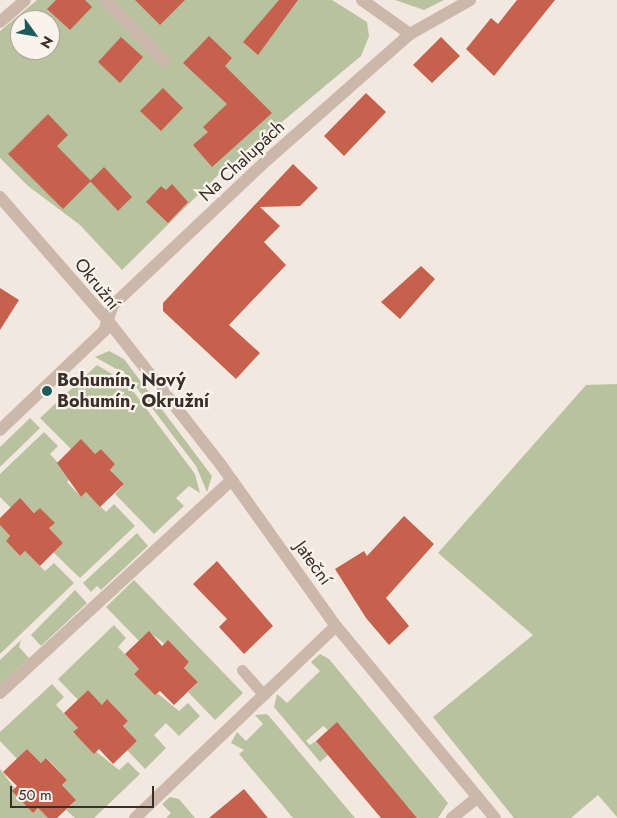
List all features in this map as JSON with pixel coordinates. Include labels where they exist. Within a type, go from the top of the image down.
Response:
[{"type":"street","points":[[0,22],[25,0]]},
{"type":"street","points":[[106,0],[164,61]]},
{"type":"street","points":[[362,0],[410,34]]},
{"type":"street","name":"Na Chalupách","points":[[109,322],[113,305],[410,34],[470,0]]},
{"type":"street","name":"Okružní","points":[[0,197],[109,322],[0,430]]},
{"type":"street","name":"Jateční","points":[[109,322],[232,480],[336,626],[495,818]]},
{"type":"street","points":[[0,693],[232,480]]},
{"type":"street","points":[[135,818],[336,626]]},
{"type":"street","points":[[452,818],[478,797]]},
{"type":"lane","points":[[242,670],[264,695]]},
{"type":"green space","points":[[37,0],[332,0],[367,22],[369,36],[361,56],[216,177],[122,270],[80,225],[28,186],[0,158],[0,31],[10,23],[10,60],[60,60],[60,10],[25,10]]},
{"type":"green space","points":[[395,0],[444,0],[424,10]]},
{"type":"green space","points":[[109,351],[124,359],[212,476],[207,492],[196,466],[127,375],[95,357]]},
{"type":"green space","points":[[97,365],[127,383],[195,474],[200,493],[189,486],[176,498],[184,506],[154,534],[115,494],[124,484],[110,470],[115,464],[101,449],[95,454],[71,449],[40,418]]},
{"type":"green space","points":[[617,384],[617,817],[598,795],[571,818],[514,818],[433,717],[533,635],[438,553],[586,385]]},
{"type":"green space","points":[[30,418],[40,428],[0,467],[0,447]]},
{"type":"green space","points":[[44,432],[58,446],[50,454],[71,477],[67,482],[81,497],[86,492],[106,512],[114,504],[135,526],[80,578],[53,552],[63,543],[49,528],[54,523],[40,508],[35,513],[20,499],[11,508],[0,497],[0,474]]},
{"type":"green space","points":[[0,525],[10,536],[6,541],[20,556],[25,551],[45,571],[54,563],[74,583],[0,654]]},
{"type":"green space","points":[[137,533],[148,546],[101,590],[97,586],[91,592],[83,583]]},
{"type":"green space","points":[[134,580],[243,693],[215,720],[188,692],[198,682],[184,668],[189,662],[149,632],[139,641],[106,607]]},
{"type":"green space","points":[[75,590],[87,603],[41,646],[31,635],[27,639]]},
{"type":"green space","points":[[114,625],[126,638],[118,647],[139,669],[134,674],[179,711],[188,703],[200,716],[179,736],[166,723],[154,735],[166,748],[145,769],[127,750],[137,741],[123,726],[128,721],[108,700],[102,705],[88,690],[78,700],[58,679]]},
{"type":"green space","points":[[21,640],[19,647],[29,658],[0,685],[0,660]]},
{"type":"green space","points":[[320,654],[329,659],[448,803],[438,818],[417,818],[336,723],[328,730],[323,726],[306,741],[310,745],[316,741],[328,755],[320,762],[274,707],[277,694],[287,703],[320,671],[311,662]]},
{"type":"green space","points":[[52,684],[64,697],[56,705],[78,728],[73,733],[119,770],[128,762],[140,774],[94,818],[75,818],[66,810],[76,800],[62,785],[67,780],[47,758],[41,763],[27,749],[17,759],[0,741],[0,732]]},
{"type":"green space","points":[[266,714],[355,818],[293,818],[239,754],[244,750],[231,743],[237,732],[246,741],[263,724],[255,715]]},
{"type":"green space","points":[[0,769],[33,813],[38,808],[48,818],[0,818]]},
{"type":"green space","points":[[170,797],[179,799],[195,818],[166,818],[171,813],[162,804]]},
{"type":"building","points":[[56,0],[85,0],[92,7],[70,30],[60,21],[60,10],[47,9]]},
{"type":"building","points":[[135,0],[185,0],[160,25]]},
{"type":"building","points":[[279,0],[298,0],[258,55],[243,42]]},
{"type":"building","points":[[517,0],[555,0],[494,76],[466,49],[491,18],[498,24]]},
{"type":"building","points":[[209,36],[232,58],[225,66],[272,113],[212,167],[193,145],[208,132],[203,127],[227,104],[183,63]]},
{"type":"building","points":[[121,37],[143,57],[120,83],[98,62]]},
{"type":"building","points":[[441,37],[460,56],[432,83],[413,65]]},
{"type":"building","points":[[163,88],[183,108],[161,131],[140,111]]},
{"type":"building","points":[[366,93],[386,112],[344,156],[324,136]]},
{"type":"building","points":[[48,114],[68,135],[57,146],[91,181],[63,209],[8,154]]},
{"type":"building","points":[[293,164],[318,188],[300,206],[260,207],[280,226],[264,242],[286,265],[229,325],[260,353],[236,379],[163,311],[163,303]]},
{"type":"building","points":[[104,167],[132,197],[118,211],[90,181]]},
{"type":"building","points":[[172,184],[188,202],[168,223],[146,202],[161,186],[166,190]]},
{"type":"building","points":[[421,266],[435,279],[400,319],[381,302]]},
{"type":"building","points":[[0,288],[19,300],[0,330]]},
{"type":"building","points":[[81,439],[95,454],[101,449],[115,464],[110,470],[124,484],[100,507],[86,492],[81,497],[57,463]]},
{"type":"building","points":[[20,498],[34,513],[40,508],[55,523],[49,528],[63,543],[40,566],[25,551],[20,556],[6,541],[10,536],[0,525],[0,518]]},
{"type":"building","points":[[404,516],[434,544],[386,598],[409,626],[389,645],[366,618],[335,569],[364,551],[367,556]]},
{"type":"building","points":[[217,561],[273,626],[244,654],[219,627],[227,619],[193,584]]},
{"type":"building","points":[[149,631],[162,646],[168,640],[189,662],[184,668],[198,682],[174,705],[160,691],[155,695],[134,674],[139,669],[125,654]]},
{"type":"building","points":[[88,690],[102,705],[107,699],[128,721],[123,726],[137,741],[113,764],[99,749],[94,754],[73,732],[78,728],[64,713]]},
{"type":"building","points":[[337,722],[417,818],[381,818],[316,741]]},
{"type":"building","points":[[27,749],[41,763],[46,758],[67,780],[62,785],[76,800],[57,818],[48,818],[38,808],[33,813],[12,791],[17,786],[3,772]]},
{"type":"building","points":[[244,789],[268,818],[209,818]]},
{"type":"place","name":"Bohumín, Nový Bohumín, Okružní","points":[[47,391]]}]
